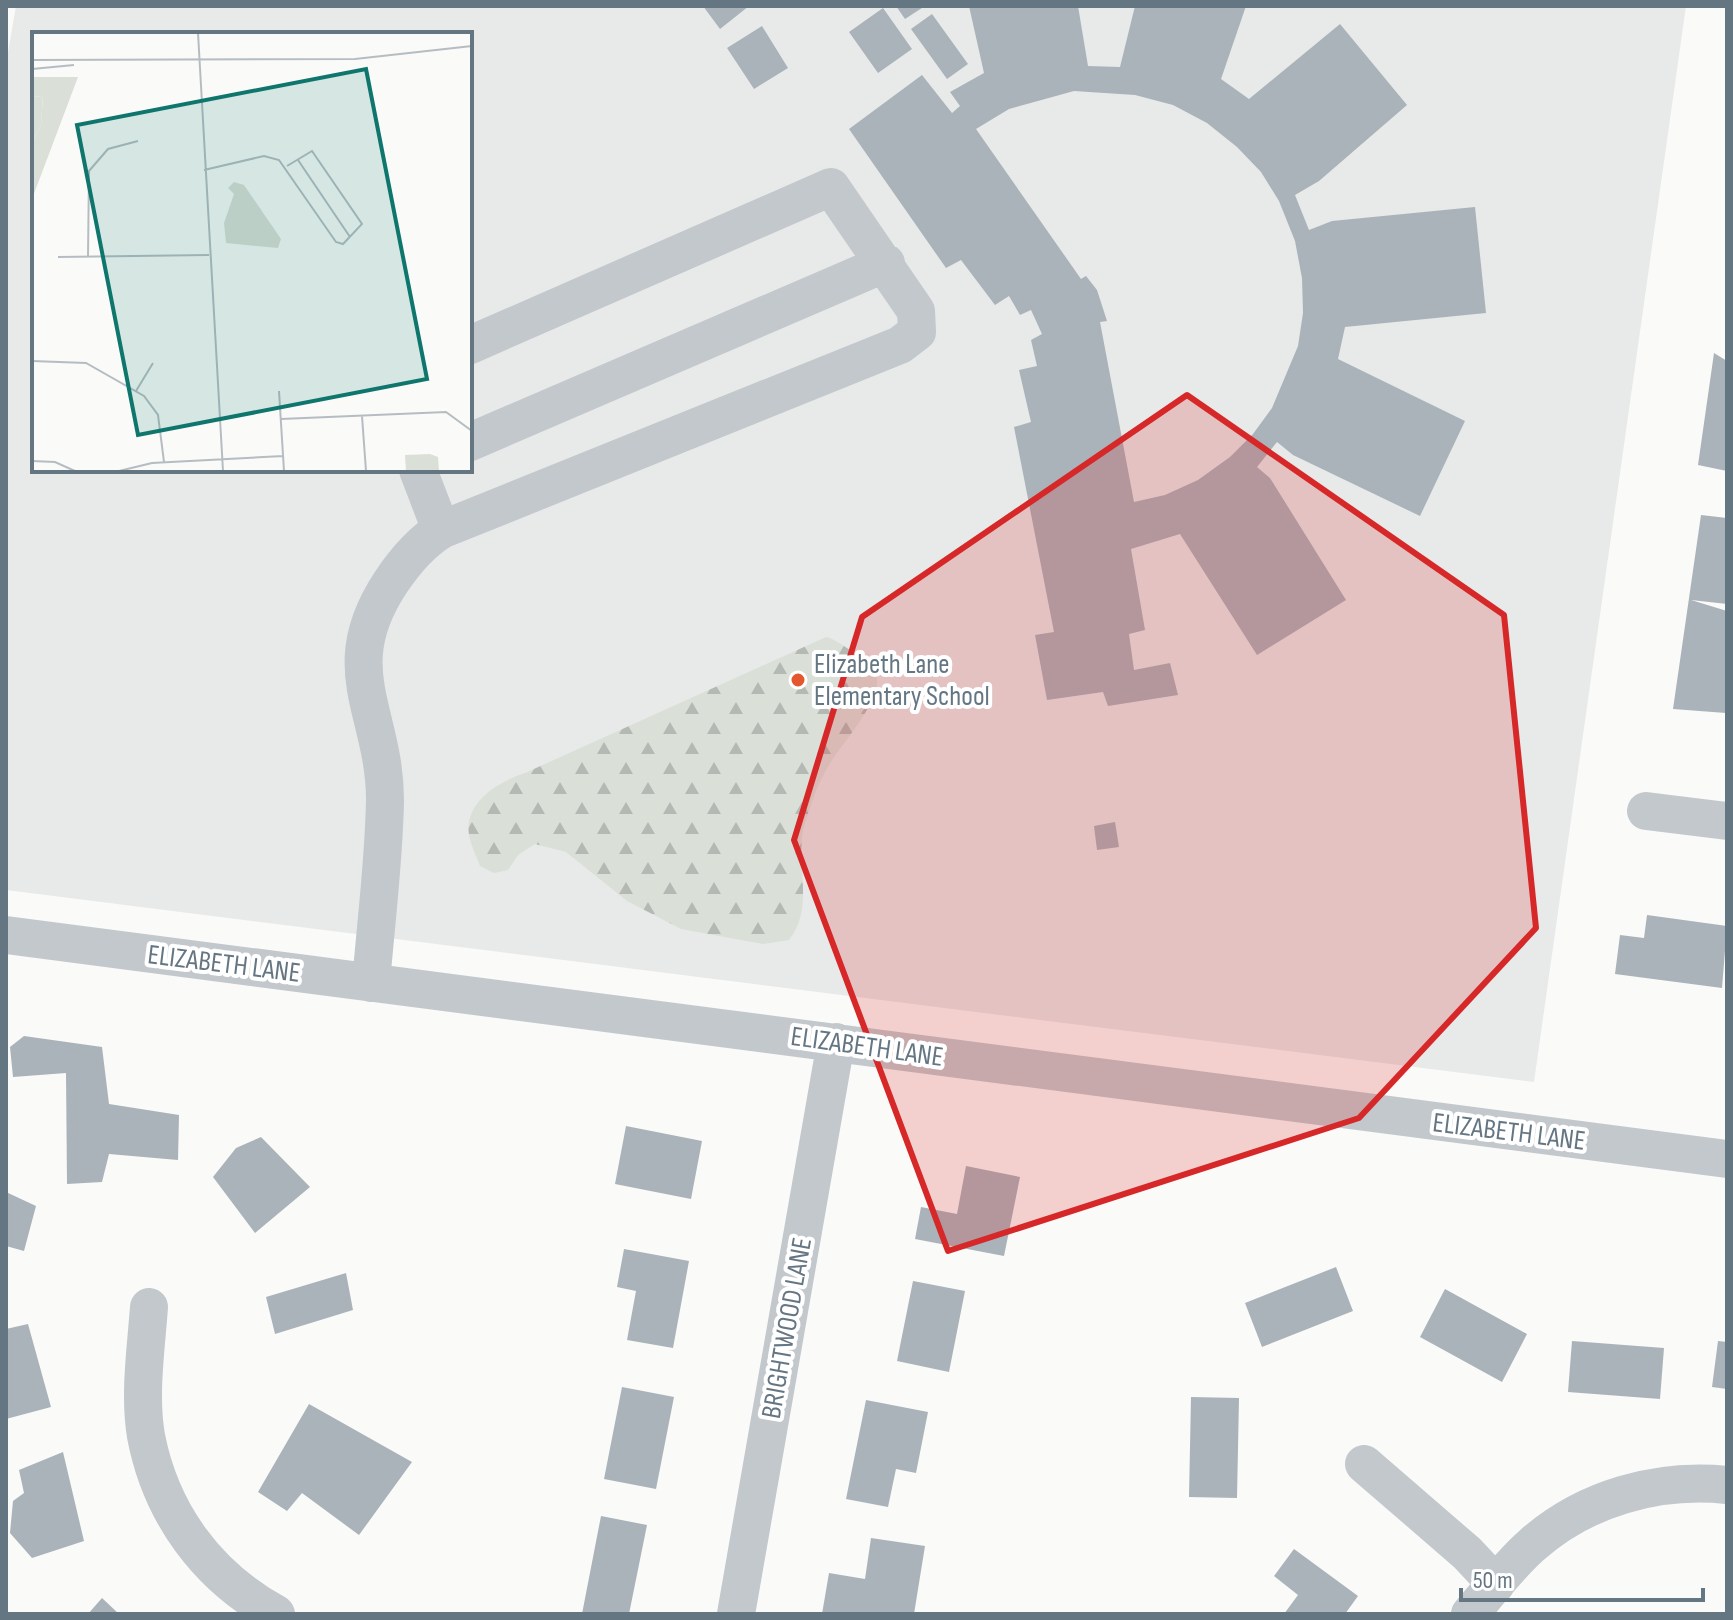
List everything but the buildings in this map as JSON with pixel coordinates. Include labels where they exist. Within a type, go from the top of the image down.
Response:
[{"type":"street","points":[[371,983],[385,797],[362,674],[363,645],[370,619],[400,568],[423,541],[441,530],[900,345],[917,332],[916,311],[831,187],[472,344]]},
{"type":"street","points":[[472,441],[886,263]]},
{"type":"street","points":[[419,472],[441,530]]},
{"type":"street","points":[[1646,811],[1727,821]]},
{"type":"street","name":"ELIZABETH LANE","points":[[6,935],[1727,1159]]},
{"type":"street","name":"BRIGHTWOOD LANE","points":[[736,1614],[836,1042]]},
{"type":"street","points":[[149,1307],[143,1392],[146,1435],[157,1480],[182,1530],[201,1556],[228,1582],[276,1614]]},
{"type":"street","points":[[1364,1464],[1467,1553],[1496,1584]]},
{"type":"street","points":[[1470,1614],[1532,1545],[1601,1502],[1648,1487],[1701,1483],[1727,1485]]},
{"type":"highlighted area","points":[[1187,395],[1504,615],[1536,928],[1359,1118],[948,1251],[794,840],[862,617]]},
{"type":"shaded area","name":"Elizabeth Lane Elementary School","points":[[16,6],[1686,6],[1534,1082],[6,890],[6,64]]},
{"type":"green space","points":[[826,637],[846,647],[875,672],[876,688],[865,714],[830,764],[806,820],[801,849],[802,912],[789,940],[763,944],[681,929],[627,901],[566,852],[535,844],[518,855],[508,870],[494,873],[480,866],[470,839],[469,823],[477,803],[494,788]]},
{"type":"place","name":"Elizabeth Lane Elementary School","points":[[798,680]]}]
